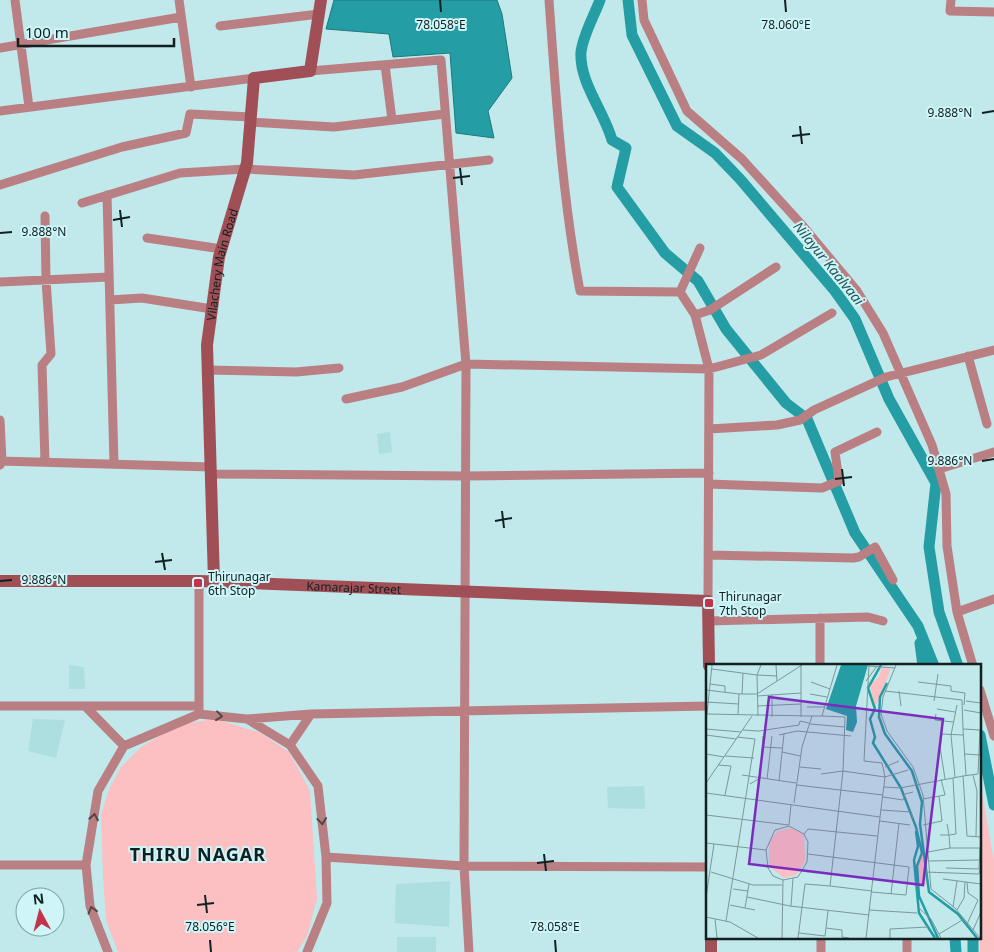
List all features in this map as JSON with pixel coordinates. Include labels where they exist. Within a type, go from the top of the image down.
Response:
[{"type":"main road","points":[[254,78],[310,71],[321,0]]},
{"type":"main road","name":"Vilachery Main Road","points":[[214,581],[207,345],[222,249],[245,169],[254,78]]},
{"type":"main road","name":"Kamarajar Street","points":[[0,580],[199,580],[708,601]]},
{"type":"main road","points":[[708,601],[709,664]]},
{"type":"street","points":[[15,0],[29,107]]},
{"type":"street","points":[[179,0],[191,87]]},
{"type":"street","points":[[549,0],[557,109],[574,260],[580,291],[680,292]]},
{"type":"street","points":[[642,0],[644,20],[687,111],[742,159],[802,225],[857,291],[882,333],[932,445],[946,494],[947,546],[957,612],[972,664]]},
{"type":"street","points":[[951,0],[950,11],[994,12]]},
{"type":"street","points":[[220,26],[319,14]]},
{"type":"street","points":[[0,48],[181,17]]},
{"type":"street","points":[[310,71],[440,60],[466,364],[464,866],[469,952]]},
{"type":"street","points":[[385,64],[392,120]]},
{"type":"street","points":[[0,111],[254,78]]},
{"type":"street","points":[[0,185],[122,148],[186,133],[190,114],[334,127],[445,114]]},
{"type":"street","points":[[82,203],[180,173],[245,169],[354,175],[489,160]]},
{"type":"street","points":[[107,195],[114,464]]},
{"type":"street","points":[[45,216],[46,280],[51,354],[42,365],[45,462]]},
{"type":"street","points":[[147,238],[222,249]]},
{"type":"street","points":[[680,292],[700,248]]},
{"type":"street","points":[[695,315],[710,310],[722,300],[776,267]]},
{"type":"street","points":[[0,282],[109,277]]},
{"type":"street","points":[[680,292],[695,315],[709,370],[708,601]]},
{"type":"street","points":[[110,300],[142,298],[212,309]]},
{"type":"street","points":[[346,399],[402,387],[466,364],[709,370],[761,355],[832,313]]},
{"type":"street","points":[[709,429],[776,425],[800,420],[814,410],[886,377],[994,350]]},
{"type":"street","points":[[968,356],[987,424]]},
{"type":"street","points":[[207,370],[296,372],[339,368]]},
{"type":"street","points":[[0,420],[1,462],[114,464],[211,470],[465,476],[710,473]]},
{"type":"street","points":[[709,484],[822,488],[839,480],[834,452],[877,432]]},
{"type":"street","points":[[939,469],[994,452]]},
{"type":"street","points":[[709,555],[860,557],[876,547],[893,580]]},
{"type":"street","points":[[199,580],[199,710]]},
{"type":"street","points":[[957,612],[994,599]]},
{"type":"street","points":[[708,621],[868,617],[883,621]]},
{"type":"street","points":[[820,618],[820,664]]},
{"type":"street","points":[[982,697],[994,736]]},
{"type":"street","points":[[0,706],[85,706],[199,710],[246,719],[311,714],[706,706]]},
{"type":"street","points":[[85,706],[124,746]]},
{"type":"street","points":[[108,952],[90,906],[86,865],[98,791],[124,746],[199,710]]},
{"type":"street","points":[[290,745],[311,714]]},
{"type":"street","points":[[246,719],[290,745],[318,786],[326,857],[326,903],[307,952]]},
{"type":"street","points":[[326,857],[464,866],[706,867]]},
{"type":"street","points":[[0,865],[86,865]]},
{"type":"shaded area","points":[[390,432],[392,452],[379,454],[377,434]]},
{"type":"shaded area","points":[[69,665],[84,667],[85,689],[69,689]]},
{"type":"shaded area","points":[[33,719],[65,720],[56,758],[28,751]]},
{"type":"shaded area","points":[[215,719],[261,733],[289,752],[310,791],[317,899],[307,936],[297,952],[118,952],[106,920],[103,876],[101,815],[110,787],[121,767],[140,748],[164,733],[189,723]]},
{"type":"shaded area","points":[[644,786],[645,809],[608,808],[607,787]]},
{"type":"shaded area","points":[[982,793],[994,862],[994,952],[980,952],[980,940],[982,940]]},
{"type":"shaded area","points":[[450,881],[449,927],[395,923],[396,884]]},
{"type":"shaded area","points":[[397,937],[436,937],[436,952],[397,952]]},
{"type":"water","points":[[334,0],[497,0],[502,14],[512,78],[488,111],[494,138],[456,133],[450,53],[393,57],[389,34],[326,29]]},
{"type":"waterway","points":[[600,0],[584,39],[581,63],[588,85],[612,140],[626,148],[617,187],[665,253],[698,281],[726,329],[786,403],[807,419],[855,533],[918,626],[933,664]]},
{"type":"waterway","name":"Nilayur Kaalvaai","points":[[628,0],[632,35],[677,126],[715,153],[740,179],[835,291],[855,319],[889,399],[936,483],[929,547],[939,612],[957,664]]},
{"type":"waterway","points":[[920,643],[923,664]]},
{"type":"waterway","name":"Nilayur Kaalvaai","points":[[982,745],[994,805]]},
{"type":"waterway","points":[[955,940],[956,952]]},
{"type":"waterway","points":[[973,940],[973,952]]},
{"type":"place","name":"Thirunagar 6th Stop","points":[[198,583]]},
{"type":"place","name":"Thirunagar 7th Stop","points":[[709,603]]},
{"type":"district","name":"THIRU NAGAR","points":[[198,854]]}]
